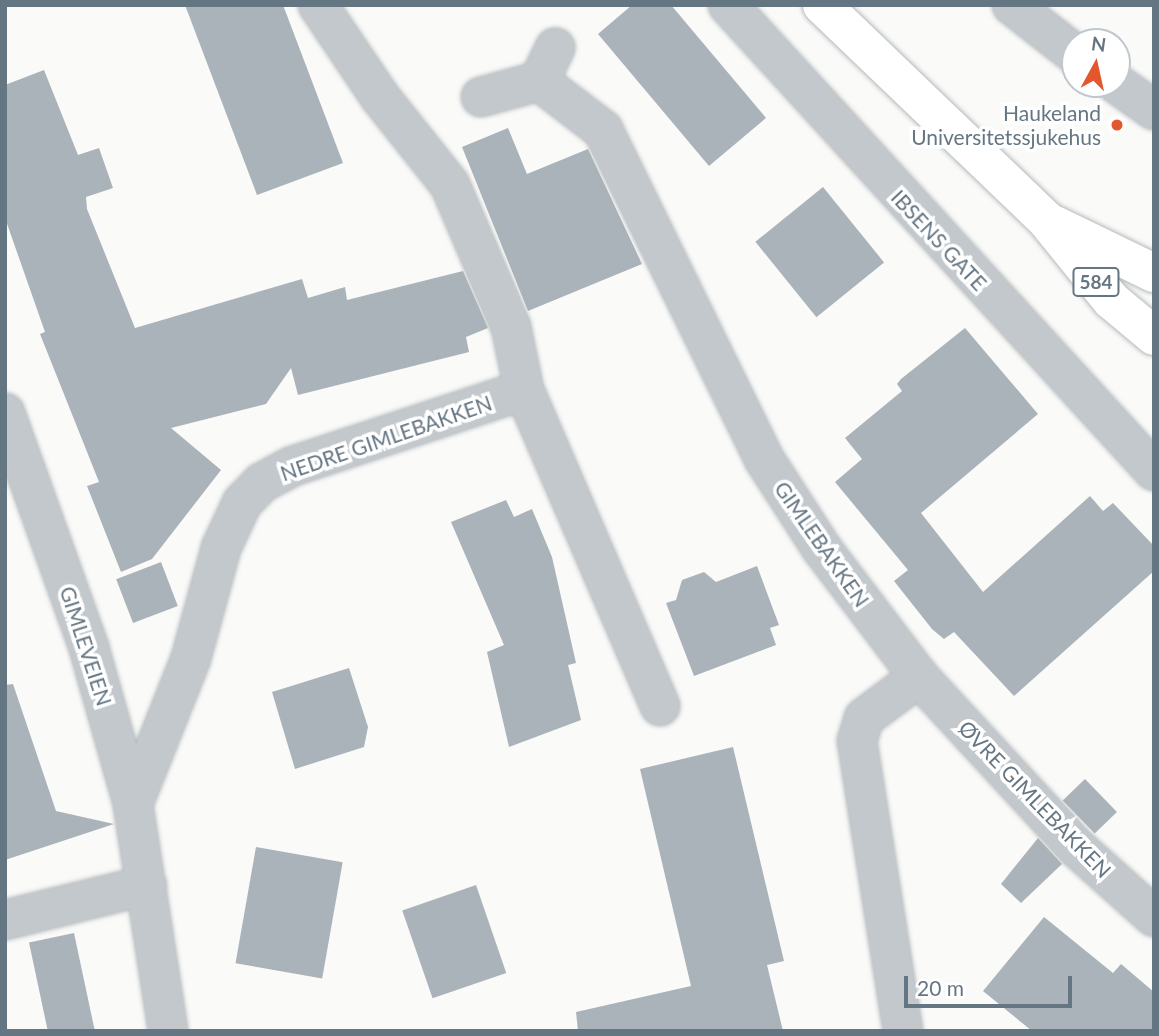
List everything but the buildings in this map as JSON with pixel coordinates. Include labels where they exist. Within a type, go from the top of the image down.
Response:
[{"type":"main road","name":"584","points":[[822,5],[1047,221],[1111,300],[1154,336]]},
{"type":"main road","name":"584","points":[[1047,221],[1154,273]]},
{"type":"street","points":[[318,5],[380,97],[447,156],[511,327],[524,390],[660,706]]},
{"type":"street","name":"IBSENS GATE","points":[[728,5],[1154,471]]},
{"type":"street","points":[[1012,5],[1061,43]]},
{"type":"street","name":"GIMLEBAKKEN","points":[[481,97],[547,65],[603,130],[764,459],[821,549],[919,677]]},
{"type":"street","points":[[1131,94],[1154,110]]},
{"type":"street","name":"NEDRE GIMLEBAKKEN","points":[[133,804],[191,658],[221,548],[242,503],[261,483],[293,466],[524,390]]},
{"type":"street","name":"GIMLEVEIEN","points":[[5,413],[89,648],[133,804],[168,1031]]},
{"type":"street","points":[[902,1031],[857,741],[864,718],[919,677]]},
{"type":"street","name":"ØVRE GIMLEBAKKEN","points":[[919,677],[1075,846],[1154,917]]},
{"type":"street","points":[[5,920],[147,885]]},
{"type":"place","name":"Haukeland Universitetssjukehus","points":[[1117,125]]}]
